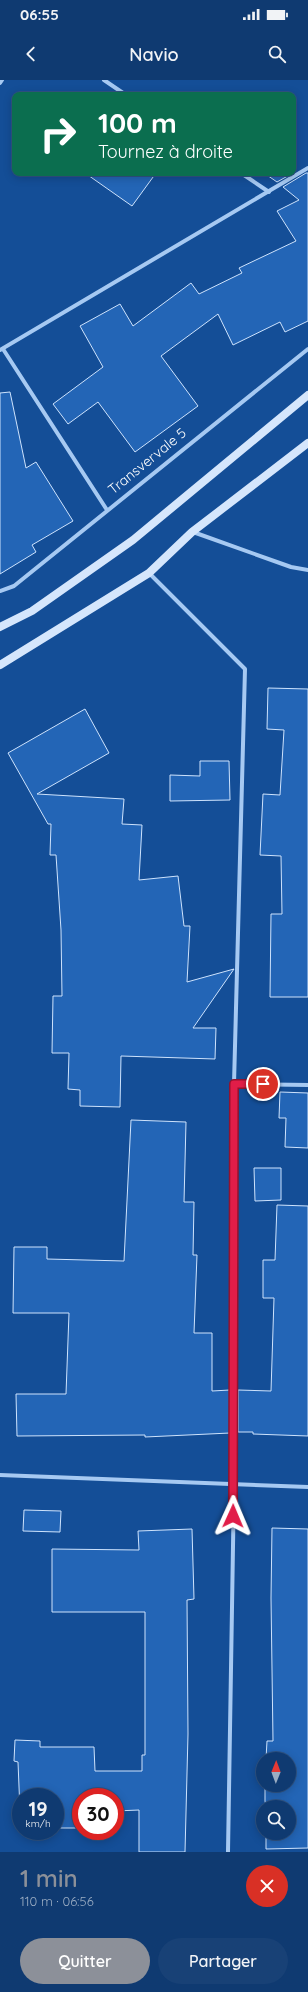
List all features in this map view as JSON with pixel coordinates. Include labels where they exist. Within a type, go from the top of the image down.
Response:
[{"type":"main road","points":[[0,627],[32,611],[133,540],[308,395]]},
{"type":"main road","points":[[0,665],[150,573],[192,532],[308,443]]},
{"type":"street","points":[[104,80],[122,92]]},
{"type":"street","points":[[296,175],[308,168]]},
{"type":"street","points":[[245,176],[269,192]]},
{"type":"street","points":[[107,510],[1,350],[295,176]]},
{"type":"street","name":"Transvervale 5","points":[[0,591],[14,586],[308,349]]},
{"type":"street","points":[[192,532],[291,567],[308,570]]},
{"type":"street","points":[[150,573],[245,669],[234,1084],[234,1484],[228,1852]]},
{"type":"street","points":[[234,1084],[308,1085]]},
{"type":"street","points":[[0,1475],[308,1487]]},
{"type":"building","points":[[308,173],[308,321],[285,332],[280,322],[233,345],[218,314],[161,356],[198,406],[135,452],[98,402],[68,424],[53,404],[103,367],[80,326],[120,304],[133,326],[191,283],[199,294],[242,273],[239,268],[296,241],[277,211],[299,200],[283,187]]},
{"type":"building","points":[[89,176],[154,176],[132,206]]},
{"type":"building","points":[[268,176],[288,176],[277,182]]},
{"type":"building","points":[[10,392],[26,468],[36,462],[73,521],[32,545],[36,552],[0,574],[0,393]]},
{"type":"building","points":[[268,688],[308,689],[308,997],[270,997],[271,914],[282,914],[281,856],[260,855],[263,794],[280,795],[284,730],[267,729]]},
{"type":"building","points":[[85,709],[109,753],[37,794],[124,799],[122,824],[142,825],[139,880],[178,876],[184,926],[190,926],[187,982],[234,969],[193,1028],[216,1028],[215,1059],[121,1056],[120,1107],[80,1106],[80,1090],[68,1089],[69,1053],[52,1053],[53,996],[62,996],[61,930],[56,855],[50,855],[51,824],[48,824],[8,753]]},
{"type":"building","points":[[200,761],[229,761],[230,800],[170,801],[170,775],[200,776]]},
{"type":"building","points":[[280,1092],[308,1093],[308,1148],[285,1147],[286,1118],[279,1118]]},
{"type":"building","points":[[131,1120],[186,1122],[184,1202],[194,1202],[193,1255],[197,1255],[194,1333],[212,1333],[212,1391],[230,1390],[230,1433],[145,1437],[145,1435],[17,1436],[16,1394],[66,1394],[69,1313],[13,1313],[14,1247],[47,1247],[47,1259],[124,1261]]},
{"type":"building","points":[[254,1168],[281,1168],[281,1200],[255,1201]]},
{"type":"building","points":[[277,1205],[308,1206],[308,1436],[238,1432],[238,1390],[271,1391],[274,1298],[263,1298],[263,1260],[275,1260]]},
{"type":"building","points":[[24,1510],[61,1511],[60,1532],[23,1531]]},
{"type":"building","points":[[272,1528],[308,1529],[308,1848],[266,1849],[266,1840],[296,1840],[296,1800],[265,1800],[265,1792],[296,1792],[296,1752],[266,1752],[267,1741],[273,1741],[271,1598]]},
{"type":"building","points":[[192,1529],[194,1599],[187,1600],[188,1734],[185,1852],[139,1852],[139,1810],[124,1811],[124,1788],[72,1788],[72,1828],[64,1828],[64,1788],[19,1788],[18,1762],[14,1761],[15,1740],[40,1741],[40,1747],[94,1747],[95,1771],[142,1771],[142,1755],[145,1755],[145,1612],[52,1612],[52,1549],[139,1550],[138,1531]]},
{"type":"route","points":[[233,1516],[234,1084],[263,1084]]}]
